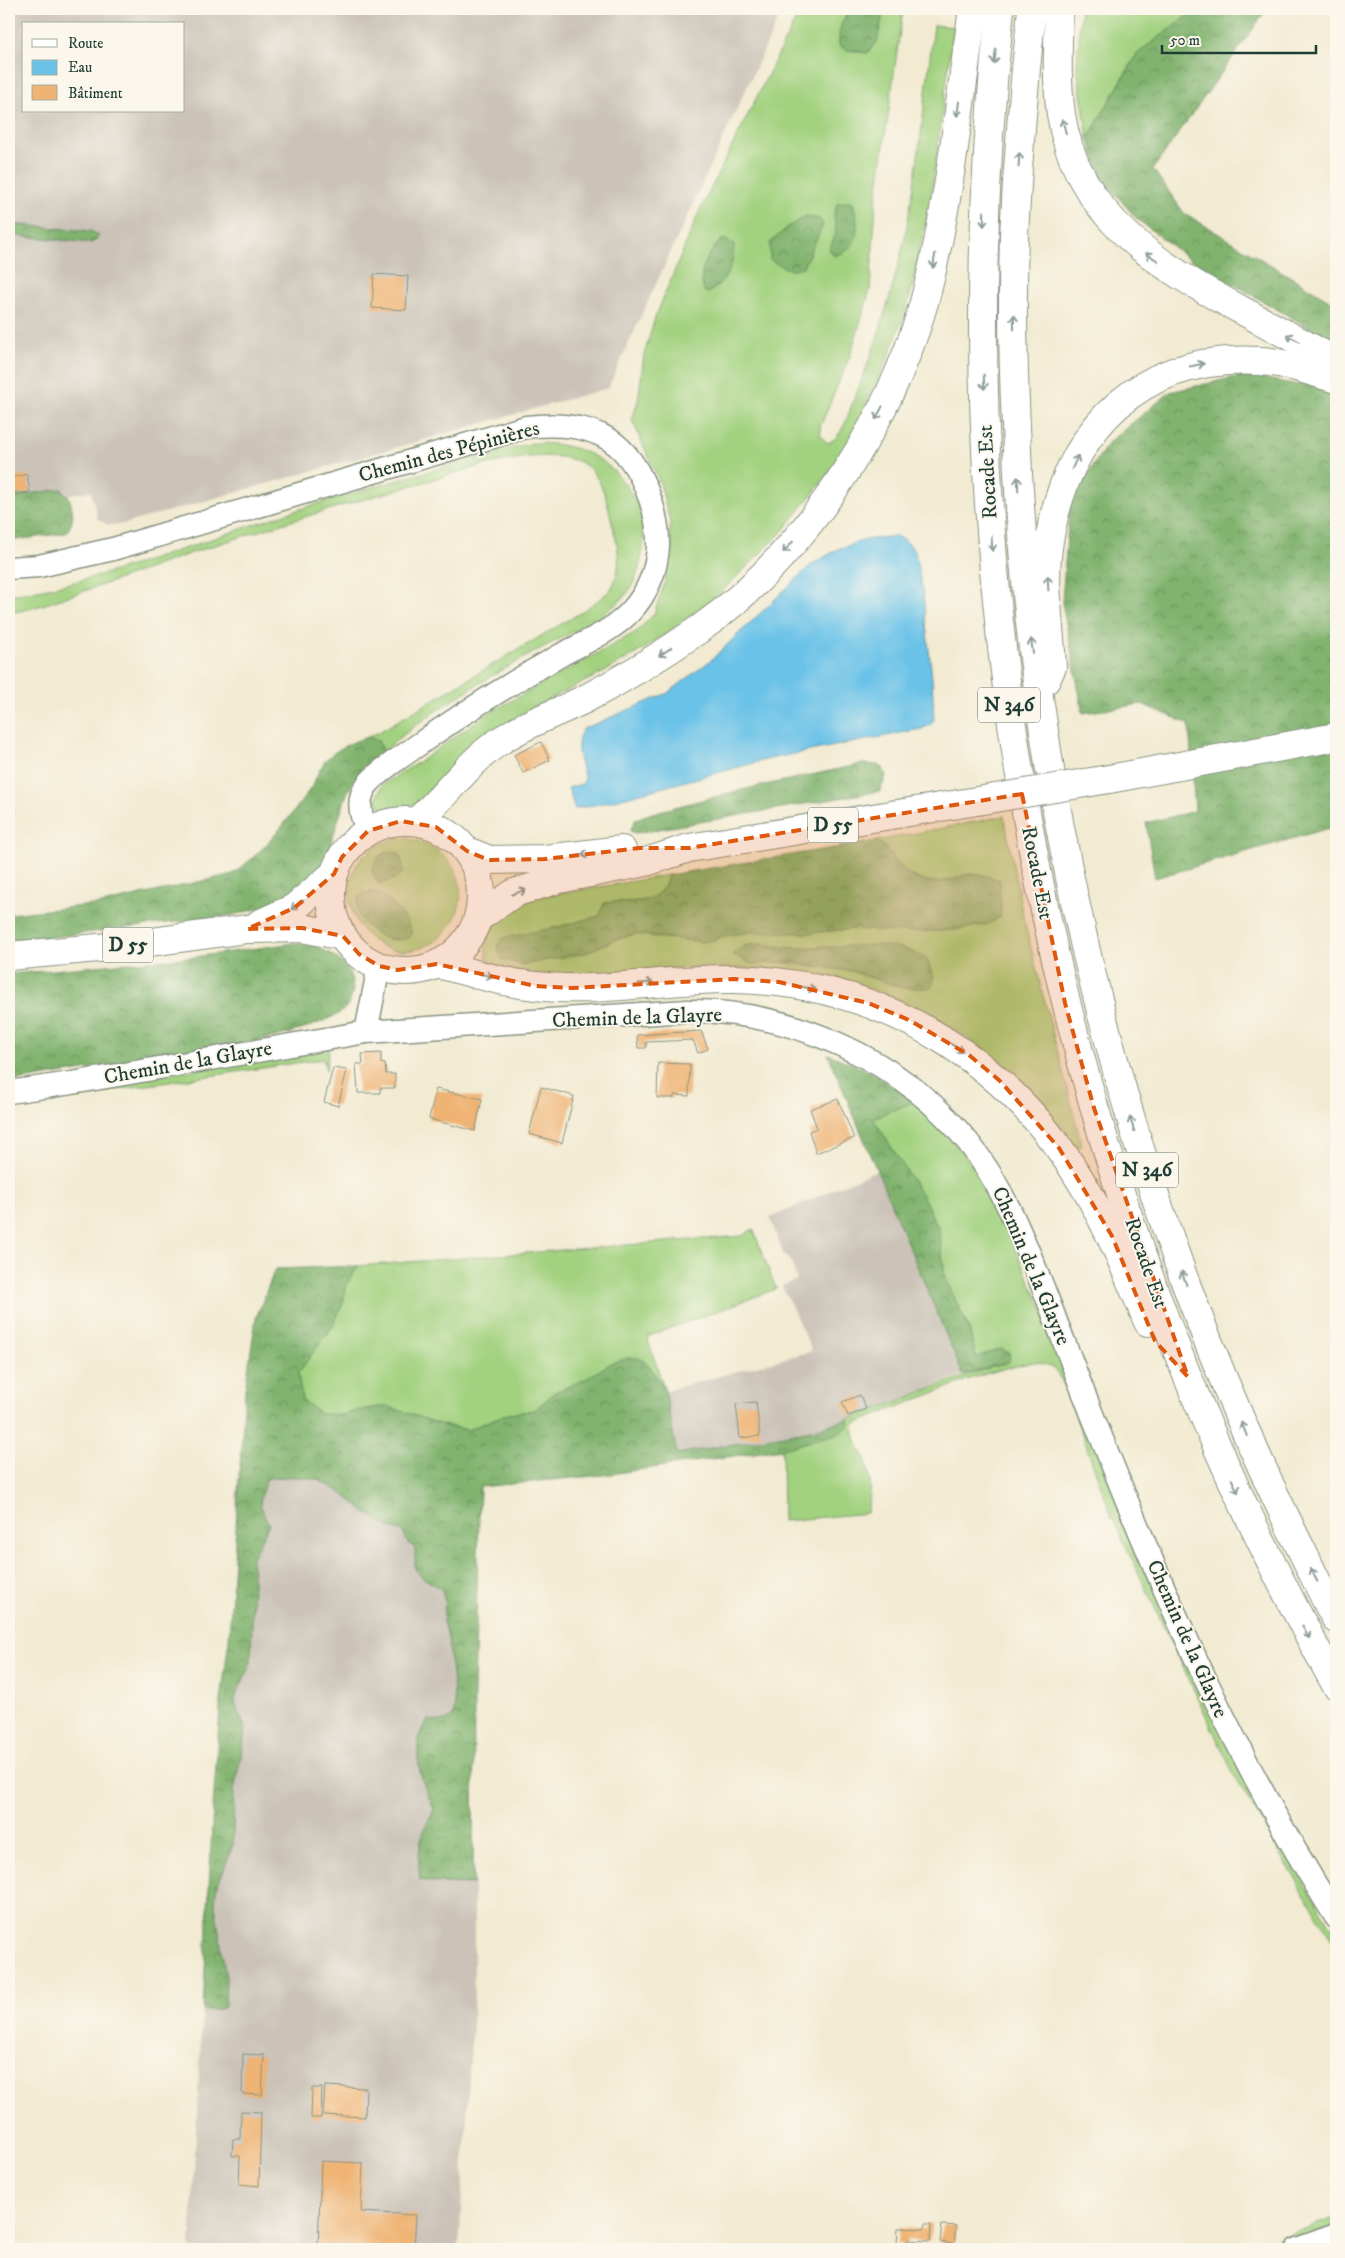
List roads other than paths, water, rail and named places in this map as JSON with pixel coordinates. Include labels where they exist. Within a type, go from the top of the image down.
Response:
[{"type":"main road","points":[[418,821],[440,801],[473,764],[499,741],[625,677],[704,626],[773,564],[830,494],[858,453],[887,398],[909,350],[920,315],[930,279],[946,196],[973,9]]},
{"type":"main road","name":"Rocade Est","points":[[1000,9],[985,182],[982,326],[988,498],[998,624],[1014,751],[1044,914],[1064,1003],[1094,1108],[1130,1221],[1188,1377],[1228,1472],[1304,1628],[1336,1686]]},
{"type":"main road","name":"Rocade Est","points":[[1032,9],[1024,86],[1014,236],[1013,363],[1018,502],[1029,622],[1060,830],[1095,994],[1159,1210],[1201,1325],[1256,1458],[1336,1619]]},
{"type":"main road","points":[[1059,9],[1057,68],[1061,115],[1072,154],[1086,186],[1112,220],[1144,252],[1188,282],[1336,361]]},
{"type":"main road","points":[[1039,694],[1052,667],[1047,566],[1049,541],[1060,496],[1074,463],[1101,420],[1131,392],[1163,375],[1193,365],[1223,360],[1260,361],[1299,368],[1336,379]]},
{"type":"main road","name":"D 55","points":[[478,918],[514,893],[559,879],[646,862],[689,848],[1109,779],[1336,738]]},
{"type":"main road","points":[[400,821],[418,821],[436,827],[453,837],[466,851],[478,872],[482,895],[478,918],[469,937],[455,953],[437,964],[418,970],[398,970],[379,966],[358,954],[343,936],[334,917],[331,895],[334,874],[342,857],[354,842],[368,831],[384,824],[400,821]]},
{"type":"main road","name":"D 55","points":[[466,851],[489,860],[545,859],[640,848],[689,848]]},
{"type":"main road","name":"D 55","points":[[247,929],[294,908],[334,874]]},
{"type":"main road","name":"D 55","points":[[9,956],[121,946],[247,929],[302,928],[343,936]]},
{"type":"main road","points":[[437,964],[535,986],[572,988],[734,979],[779,982],[824,991],[868,1003],[909,1020],[939,1036],[969,1055],[1000,1081],[1029,1110],[1059,1148],[1086,1189],[1112,1236],[1155,1341],[1188,1377]]},
{"type":"street","name":"Chemin des Pépinières","points":[[9,568],[39,566],[113,549],[526,427],[551,424],[573,427],[594,432],[610,440],[632,462],[650,500],[658,546],[647,591],[631,612],[614,626],[503,688],[386,768],[367,785],[363,794],[360,807],[361,817],[368,831]]},
{"type":"street","points":[[366,1032],[379,966]]},
{"type":"street","name":"Chemin de la Glayre","points":[[9,1092],[72,1083],[366,1032],[687,1011],[723,1012],[783,1025],[809,1033],[854,1052],[894,1075],[938,1110],[969,1143],[1004,1197],[1027,1248],[1127,1504],[1213,1699],[1270,1809],[1336,1917]]},
{"type":"street","points":[[1297,2249],[1336,2235]]},
{"type":"water","points":[[895,536],[905,540],[915,551],[923,594],[932,678],[934,720],[930,725],[921,729],[769,759],[575,809],[568,788],[582,784],[585,779],[578,748],[578,741],[583,729],[668,693],[711,660],[811,565],[838,549],[864,540]]}]
